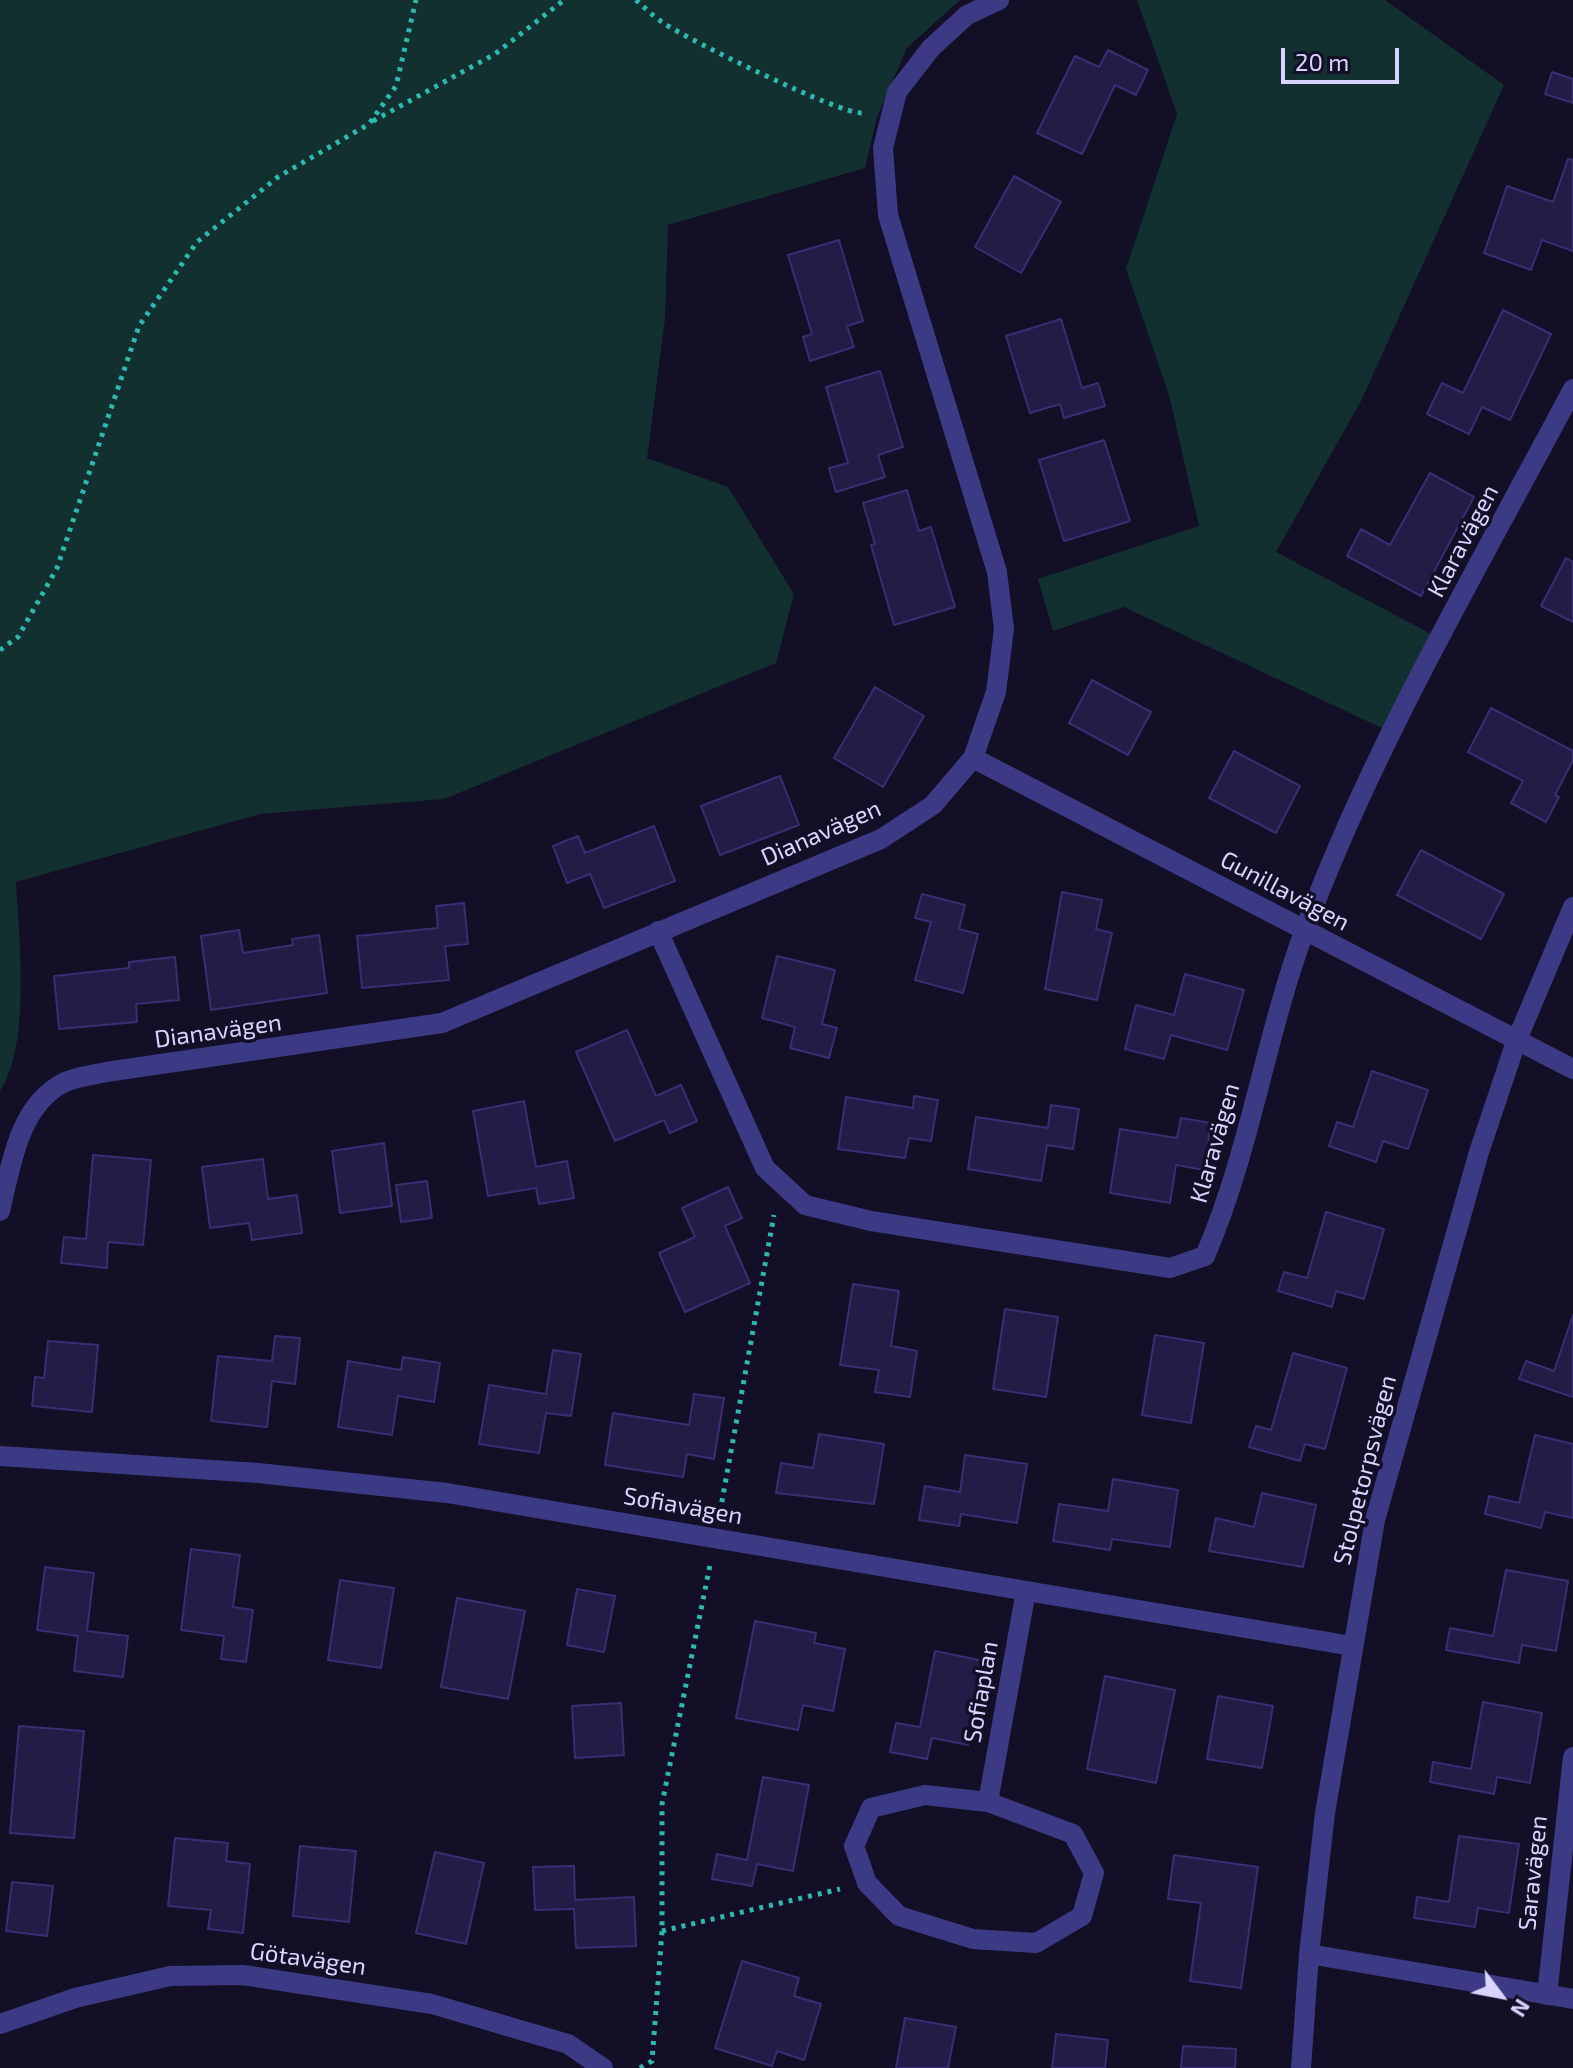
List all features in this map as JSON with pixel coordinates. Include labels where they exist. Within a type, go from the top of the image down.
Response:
[{"type":"street","name":"Dianavägen","points":[[0,1211],[13,1157],[32,1109],[63,1083],[106,1072],[442,1023],[881,839],[933,805],[973,758],[996,692],[1004,629],[999,587],[888,215],[883,148],[897,92],[931,48],[967,15],[999,0]]},
{"type":"street","name":"Klaravägen","points":[[658,931],[765,1168],[805,1205],[871,1221],[1170,1268],[1205,1256],[1224,1211],[1278,1011],[1305,930],[1363,794],[1573,389]]},
{"type":"street","name":"Gunillavägen","points":[[973,758],[1573,1069]]},
{"type":"street","name":"Stolpetorpsvägen","points":[[1301,2068],[1309,1954],[1325,1813],[1375,1520],[1479,1152],[1516,1042],[1573,907]]},
{"type":"street","name":"Sofiavägen","points":[[0,1456],[258,1473],[447,1493],[1352,1646]]},
{"type":"street","name":"Sofiaplan","points":[[988,1802],[1026,1591]]},
{"type":"street","name":"Saravägen","points":[[1547,1995],[1573,1757]]},
{"type":"street","points":[[925,1795],[988,1802],[1073,1834],[1094,1873],[1082,1916],[1036,1943],[973,1939],[899,1916],[867,1883],[854,1846],[871,1808],[925,1795]]},
{"type":"street","points":[[1309,1954],[1573,1999]]},
{"type":"street","name":"Götavägen","points":[[0,2024],[75,1998],[170,1976],[243,1975],[432,2004],[568,2044],[603,2068]]},
{"type":"path","points":[[369,124],[396,86],[416,0]]},
{"type":"path","points":[[0,650],[18,637],[57,568],[139,326],[197,242],[278,177],[495,54],[564,0]]},
{"type":"path","points":[[636,0],[666,25],[811,96],[852,113],[892,112]]},
{"type":"path","points":[[640,2068],[652,2061],[662,1931],[662,1804],[715,1538],[780,1182]]},
{"type":"path","points":[[662,1931],[867,1883]]},
{"type":"green space","points":[[0,0],[960,0],[907,48],[877,117],[865,168],[668,225],[665,319],[647,458],[728,487],[794,594],[776,663],[444,799],[260,814],[16,882],[21,990],[19,1019],[10,1071],[0,1091]]},
{"type":"green space","points":[[1137,0],[1385,0],[1504,85],[1361,401],[1276,552],[1439,638],[1386,730],[1124,607],[1053,631],[1038,579],[1199,526],[1169,395],[1126,269],[1177,114]]},
{"type":"building","points":[[1108,50],[1148,70],[1136,95],[1115,85],[1082,154],[1037,133],[1075,56],[1099,67]]},
{"type":"building","points":[[1552,72],[1573,79],[1573,103],[1545,94]]},
{"type":"building","points":[[1568,159],[1573,160],[1573,251],[1542,240],[1531,270],[1484,253],[1507,186],[1553,202]]},
{"type":"building","points":[[1014,176],[1061,202],[1021,273],[975,247]]},
{"type":"building","points":[[839,240],[863,321],[847,326],[854,347],[810,361],[803,337],[812,334],[788,255]]},
{"type":"building","points":[[1503,310],[1551,334],[1510,420],[1482,407],[1469,434],[1427,414],[1442,383],[1463,393]]},
{"type":"building","points":[[1061,319],[1082,388],[1098,383],[1105,406],[1064,418],[1060,404],[1030,413],[1006,336]]},
{"type":"building","points":[[880,371],[903,447],[878,455],[885,477],[836,492],[829,468],[848,463],[826,387]]},
{"type":"building","points":[[1104,440],[1130,521],[1064,541],[1039,460]]},
{"type":"building","points":[[1430,473],[1474,497],[1421,596],[1347,556],[1361,529],[1390,545]]},
{"type":"building","points":[[907,490],[919,531],[931,527],[955,607],[894,625],[871,545],[875,544],[863,503]]},
{"type":"building","points":[[1566,558],[1573,562],[1573,622],[1541,606]]},
{"type":"building","points":[[1092,680],[1151,712],[1128,755],[1069,723]]},
{"type":"building","points":[[875,687],[924,716],[883,787],[834,758]]},
{"type":"building","points":[[1491,708],[1573,751],[1573,760],[1555,795],[1559,797],[1546,822],[1511,803],[1523,781],[1468,752]]},
{"type":"building","points":[[1234,751],[1300,786],[1276,833],[1209,798]]},
{"type":"building","points":[[780,776],[799,825],[720,855],[701,806]]},
{"type":"building","points":[[654,826],[675,881],[604,908],[590,874],[567,883],[553,846],[578,836],[585,853]]},
{"type":"building","points":[[1421,850],[1504,894],[1481,939],[1397,895]]},
{"type":"building","points":[[1062,892],[1102,900],[1096,929],[1112,933],[1097,1000],[1045,989]]},
{"type":"building","points":[[922,894],[965,905],[959,929],[978,934],[963,993],[915,980],[931,922],[915,918]]},
{"type":"building","points":[[464,903],[468,944],[445,946],[449,980],[362,988],[357,936],[438,928],[436,906]]},
{"type":"building","points":[[239,930],[243,953],[293,945],[292,939],[319,935],[327,993],[211,1010],[201,936]]},
{"type":"building","points":[[777,956],[835,970],[822,1024],[837,1028],[829,1058],[790,1048],[795,1027],[762,1018]]},
{"type":"building","points":[[175,957],[179,1000],[136,1004],[137,1022],[59,1029],[54,976],[129,968],[129,962]]},
{"type":"building","points":[[1185,974],[1244,990],[1227,1050],[1171,1035],[1164,1059],[1125,1049],[1136,1005],[1174,1015]]},
{"type":"building","points":[[627,1030],[656,1096],[681,1085],[697,1121],[670,1133],[664,1120],[615,1141],[576,1052]]},
{"type":"building","points":[[1372,1071],[1428,1090],[1408,1149],[1383,1141],[1376,1162],[1329,1146],[1337,1122],[1353,1127]]},
{"type":"building","points":[[914,1096],[938,1100],[931,1141],[909,1138],[905,1158],[838,1149],[846,1097],[913,1108]]},
{"type":"building","points":[[524,1101],[536,1167],[567,1161],[574,1198],[539,1204],[536,1188],[488,1196],[473,1111]]},
{"type":"building","points":[[1051,1105],[1079,1109],[1073,1149],[1047,1145],[1041,1181],[968,1169],[976,1117],[1048,1128]]},
{"type":"building","points":[[1181,1118],[1211,1123],[1204,1170],[1176,1165],[1170,1203],[1110,1193],[1120,1129],[1177,1138]]},
{"type":"building","points":[[384,1143],[392,1206],[340,1213],[332,1151]]},
{"type":"building","points":[[93,1155],[151,1160],[143,1245],[108,1242],[107,1268],[61,1263],[64,1237],[86,1239]]},
{"type":"building","points":[[263,1159],[268,1199],[297,1195],[302,1233],[252,1240],[249,1223],[210,1228],[202,1167]]},
{"type":"building","points":[[427,1181],[432,1218],[401,1222],[396,1185]]},
{"type":"building","points":[[728,1187],[742,1218],[725,1226],[750,1283],[685,1312],[659,1253],[695,1237],[682,1208]]},
{"type":"building","points":[[1326,1212],[1384,1229],[1364,1299],[1336,1291],[1332,1307],[1278,1291],[1284,1272],[1307,1278]]},
{"type":"building","points":[[853,1284],[899,1291],[891,1346],[917,1351],[910,1397],[875,1392],[879,1370],[840,1365]]},
{"type":"building","points":[[1005,1309],[1058,1317],[1046,1397],[993,1389]]},
{"type":"building","points":[[1573,1315],[1573,1397],[1519,1379],[1526,1361],[1554,1371]]},
{"type":"building","points":[[1155,1335],[1204,1343],[1191,1423],[1142,1415]]},
{"type":"building","points":[[275,1336],[300,1338],[295,1384],[272,1381],[267,1427],[211,1421],[218,1356],[272,1361]]},
{"type":"building","points":[[48,1341],[98,1345],[92,1412],[32,1406],[35,1377],[44,1378]]},
{"type":"building","points":[[553,1350],[581,1354],[571,1416],[546,1413],[539,1453],[479,1444],[489,1385],[546,1394]]},
{"type":"building","points":[[1293,1353],[1347,1368],[1325,1449],[1305,1444],[1300,1461],[1249,1447],[1256,1426],[1271,1430]]},
{"type":"building","points":[[403,1357],[440,1363],[434,1402],[398,1396],[392,1435],[338,1427],[348,1361],[401,1370]]},
{"type":"building","points":[[694,1394],[724,1398],[714,1459],[687,1454],[683,1477],[605,1465],[613,1413],[689,1425]]},
{"type":"building","points":[[819,1434],[884,1444],[874,1504],[776,1493],[781,1463],[813,1468]]},
{"type":"building","points":[[1535,1435],[1573,1444],[1573,1518],[1545,1512],[1541,1528],[1485,1514],[1489,1496],[1519,1503]]},
{"type":"building","points":[[965,1455],[1027,1464],[1017,1523],[961,1514],[959,1526],[919,1520],[925,1486],[960,1492]]},
{"type":"building","points":[[1113,1479],[1178,1490],[1170,1547],[1112,1539],[1110,1550],[1053,1541],[1059,1504],[1108,1511]]},
{"type":"building","points":[[1262,1493],[1316,1505],[1303,1567],[1209,1551],[1216,1518],[1254,1527]]},
{"type":"building","points":[[191,1549],[240,1555],[233,1607],[253,1610],[246,1662],[221,1659],[224,1636],[181,1630]]},
{"type":"building","points":[[45,1567],[94,1573],[87,1631],[128,1636],[123,1677],[74,1671],[78,1636],[37,1630]]},
{"type":"building","points":[[1506,1570],[1568,1581],[1556,1651],[1522,1645],[1519,1663],[1446,1650],[1450,1628],[1493,1636]]},
{"type":"building","points":[[340,1580],[394,1588],[381,1668],[328,1660]]},
{"type":"building","points":[[577,1589],[615,1596],[604,1652],[567,1645]]},
{"type":"building","points":[[457,1598],[525,1611],[508,1699],[441,1687]]},
{"type":"building","points":[[755,1621],[816,1633],[814,1643],[845,1649],[833,1711],[803,1705],[798,1730],[736,1718]]},
{"type":"building","points":[[935,1651],[984,1661],[968,1745],[932,1738],[927,1759],[890,1752],[896,1723],[920,1727]]},
{"type":"building","points":[[1105,1676],[1175,1690],[1156,1783],[1087,1769]]},
{"type":"building","points":[[1218,1696],[1273,1706],[1262,1768],[1207,1759]]},
{"type":"building","points":[[1483,1702],[1542,1713],[1530,1783],[1497,1777],[1494,1794],[1430,1782],[1433,1762],[1471,1769]]},
{"type":"building","points":[[621,1703],[624,1755],[575,1758],[572,1706]]},
{"type":"building","points":[[19,1726],[84,1731],[74,1838],[10,1833]]},
{"type":"building","points":[[763,1777],[809,1785],[793,1871],[757,1864],[752,1886],[712,1879],[717,1854],[747,1860]]},
{"type":"building","points":[[1459,1836],[1519,1844],[1509,1913],[1478,1908],[1475,1927],[1414,1918],[1417,1897],[1449,1902]]},
{"type":"building","points":[[175,1838],[228,1843],[226,1861],[250,1864],[243,1933],[208,1929],[211,1910],[168,1906]]},
{"type":"building","points":[[300,1846],[356,1851],[349,1922],[293,1916]]},
{"type":"building","points":[[435,1852],[484,1863],[466,1944],[416,1933]]},
{"type":"building","points":[[1174,1855],[1258,1867],[1241,1988],[1190,1981],[1201,1903],[1168,1899]]},
{"type":"building","points":[[574,1866],[575,1900],[634,1897],[636,1946],[576,1948],[574,1909],[535,1910],[533,1867]]},
{"type":"building","points":[[12,1882],[53,1886],[47,1936],[6,1931]]},
{"type":"building","points":[[742,1961],[799,1978],[794,1996],[821,2004],[804,2060],[777,2051],[772,2066],[715,2048]]},
{"type":"building","points":[[905,2018],[956,2027],[948,2068],[896,2068]]},
{"type":"building","points":[[1056,2034],[1108,2040],[1105,2068],[1052,2068]]},
{"type":"building","points":[[1183,2046],[1236,2049],[1235,2068],[1181,2068]]}]
